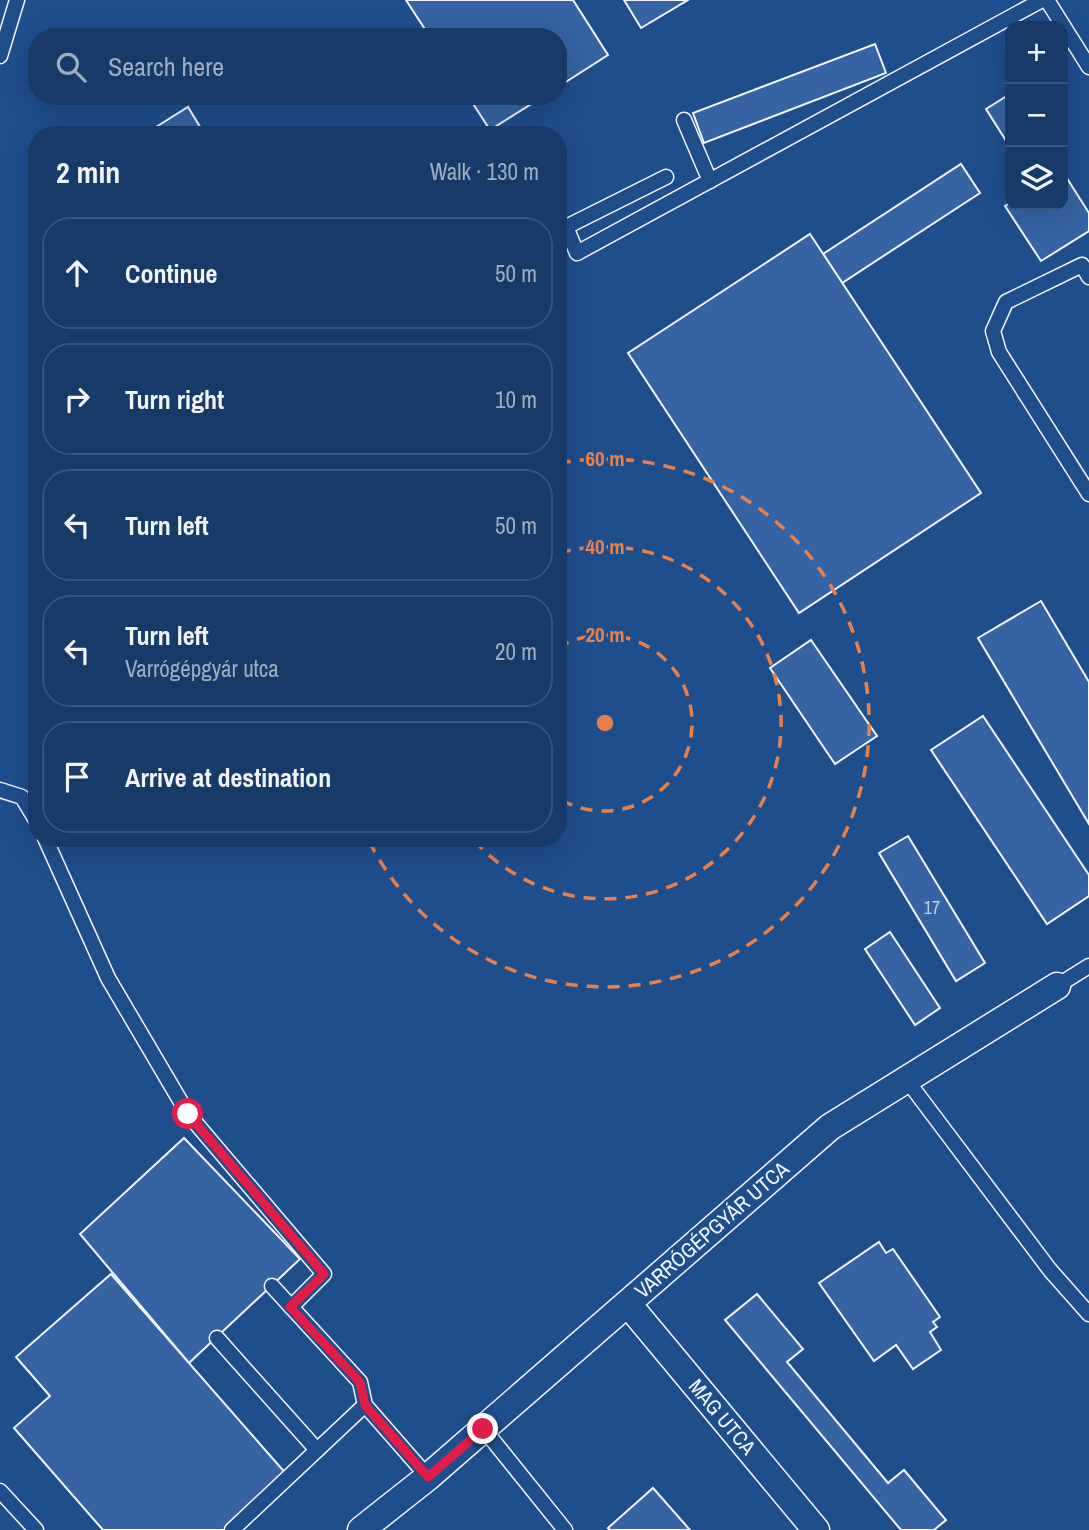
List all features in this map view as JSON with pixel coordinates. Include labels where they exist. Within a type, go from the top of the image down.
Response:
[{"type":"street","name":"VARRÓGÉPGYÁR UTCA","points":[[361,1530],[428,1477],[830,1127],[1057,986]]},
{"type":"street","name":"MAG UTCA","points":[[628,1304],[816,1530]]},
{"type":"lane","points":[[0,55],[17,0]]},
{"type":"lane","points":[[567,229],[577,253],[1051,2],[1089,67]]},
{"type":"lane","points":[[684,120],[710,181]]},
{"type":"lane","points":[[567,226],[666,177]]},
{"type":"lane","points":[[1089,277],[1082,265],[1006,302],[993,331],[999,352],[1089,494]]},
{"type":"lane","points":[[0,790],[22,797],[28,807]]},
{"type":"lane","points":[[49,847],[108,978],[188,1114],[324,1274],[290,1307]]},
{"type":"lane","name":"VARRÓGÉPGYÁR UTCA","points":[[1057,986],[1089,966]]},
{"type":"lane","points":[[906,1079],[1050,1270],[1089,1314]]},
{"type":"lane","points":[[272,1286],[360,1382],[365,1405],[428,1477]]},
{"type":"lane","points":[[217,1338],[317,1450]]},
{"type":"lane","points":[[232,1530],[365,1405]]},
{"type":"lane","points":[[483,1429],[565,1530]]},
{"type":"lane","points":[[0,1491],[36,1530]]},
{"type":"building","points":[[406,0],[573,0],[608,55],[567,81],[567,28],[424,28]]},
{"type":"building","points":[[624,0],[688,0],[641,28]]},
{"type":"building","points":[[875,44],[886,73],[704,143],[693,113]]},
{"type":"building","points":[[1005,97],[1005,139],[986,109]]},
{"type":"building","points":[[474,105],[530,105],[496,126],[487,126]]},
{"type":"building","points":[[188,107],[200,126],[158,126]]},
{"type":"building","points":[[961,164],[980,193],[842,283],[823,254]]},
{"type":"building","points":[[1068,180],[1089,213],[1089,231],[1041,261],[1008,210],[1068,210]]},
{"type":"building","points":[[810,234],[981,493],[799,613],[628,353]]},
{"type":"building","points":[[1041,601],[1089,682],[1089,824],[978,638]]},
{"type":"building","points":[[811,640],[877,736],[835,764],[770,668]]},
{"type":"building","points":[[983,716],[1089,875],[1089,896],[1047,924],[931,750]]},
{"type":"building","points":[[908,836],[985,963],[956,981],[879,853]]},
{"type":"building","points":[[890,932],[940,1008],[915,1025],[865,949]]},
{"type":"building","points":[[184,1138],[300,1259],[189,1363],[80,1234]]},
{"type":"building","points":[[879,1242],[886,1253],[893,1249],[940,1317],[933,1322],[937,1327],[930,1332],[941,1350],[913,1369],[896,1345],[874,1361],[819,1283]]},
{"type":"building","points":[[111,1274],[288,1476],[226,1530],[103,1530],[14,1428],[50,1396],[16,1357]]},
{"type":"building","points":[[757,1294],[803,1349],[787,1362],[888,1483],[904,1470],[946,1520],[934,1530],[901,1530],[725,1320]]},
{"type":"building","points":[[653,1488],[690,1530],[608,1528]]},
{"type":"route","points":[[188,1114],[324,1274],[290,1307],[360,1382],[365,1405],[428,1477],[483,1429]]}]
